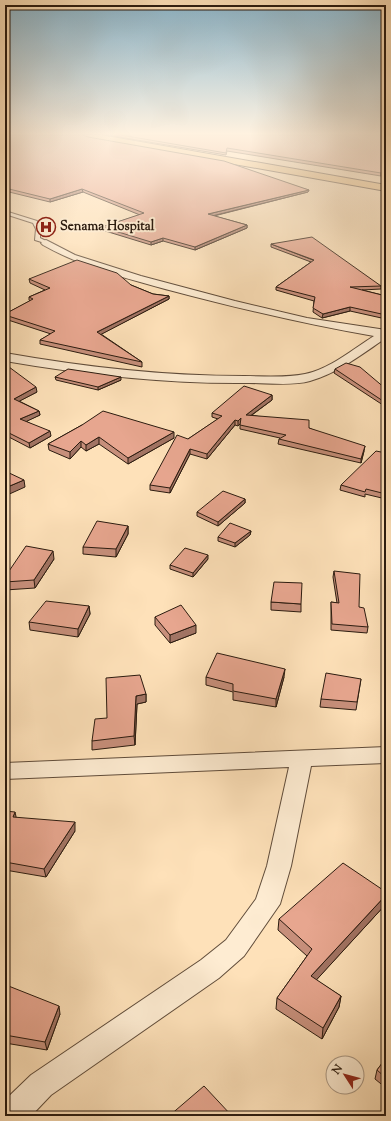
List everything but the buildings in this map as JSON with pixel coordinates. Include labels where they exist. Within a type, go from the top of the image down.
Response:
[{"type":"street","points":[[46,243],[71,257],[152,282],[307,321],[385,334]]},
{"type":"street","points":[[5,358],[113,373],[212,379],[306,378],[320,374],[348,359],[385,334]]},
{"type":"street","points":[[5,771],[386,755]]},
{"type":"street","points":[[10,1116],[41,1085],[210,969],[235,948],[267,904],[279,866],[302,758]]},
{"type":"lane","points":[[5,212],[35,222],[38,229],[37,239],[46,243]]},
{"type":"place","name":"Senama Hospital","points":[[46,227]]}]
